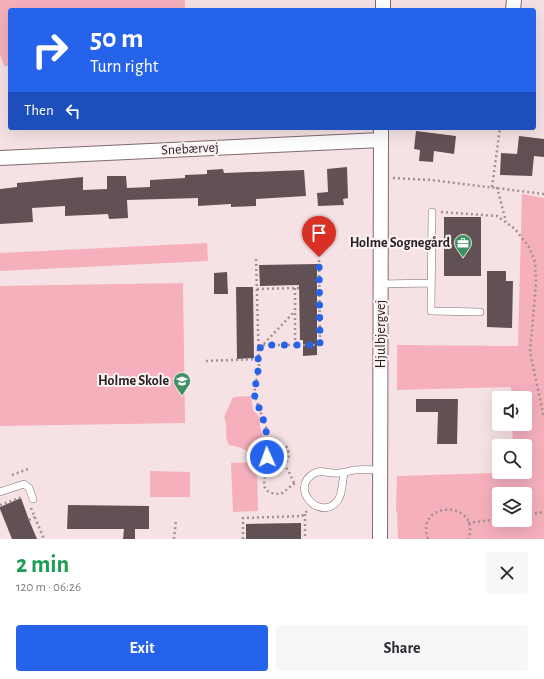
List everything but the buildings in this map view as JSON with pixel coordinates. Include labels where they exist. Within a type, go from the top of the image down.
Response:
[{"type":"street","name":"Snebærvej","points":[[0,158],[381,134]]},
{"type":"street","name":"Hjulbjergvej","points":[[380,539],[381,134]]},
{"type":"lane","points":[[432,212],[431,311],[480,312]]},
{"type":"lane","points":[[381,284],[431,283]]},
{"type":"lane","points":[[344,473],[340,496],[337,501],[326,508],[320,508],[312,504],[306,496],[305,485],[308,478],[319,471],[344,473],[355,470],[380,470]]},
{"type":"lane","points":[[0,492],[24,484],[30,488],[31,501]]},
{"type":"path","points":[[492,187],[500,130]]},
{"type":"path","points":[[381,177],[431,180],[544,194]]},
{"type":"path","points":[[497,187],[506,222]]},
{"type":"path","points":[[432,212],[496,216],[515,229],[529,247],[535,262],[536,283],[530,352],[544,418]]},
{"type":"path","points":[[263,345],[320,345],[319,257]]},
{"type":"path","points":[[256,259],[257,359],[259,365],[254,394],[266,427],[266,446],[269,462],[263,484],[267,490],[273,494],[281,494],[294,483]]},
{"type":"path","points":[[295,288],[296,345]]},
{"type":"path","points":[[257,289],[300,288]]},
{"type":"path","points":[[257,351],[295,311]]},
{"type":"path","points":[[206,361],[257,359]]},
{"type":"path","points":[[266,446],[276,444],[286,446],[288,450],[288,457],[283,464],[275,466],[269,462]]},
{"type":"path","points":[[283,464],[288,470],[294,483]]},
{"type":"path","points":[[7,477],[28,469]]},
{"type":"path","points":[[294,483],[305,485]]},
{"type":"path","points":[[0,505],[26,496]]},
{"type":"path","points":[[31,501],[35,517],[44,539]]},
{"type":"path","points":[[243,539],[243,518],[302,516],[312,504]]},
{"type":"path","points":[[428,539],[426,531],[427,524],[434,513],[447,508],[460,512],[468,523],[470,530],[468,539]]},
{"type":"path","points":[[532,514],[544,512]]},
{"type":"path","points":[[305,514],[305,539]]},
{"type":"path","points":[[29,520],[35,517]]},
{"type":"path","points":[[174,539],[176,520]]},
{"type":"path","points":[[468,523],[492,520]]},
{"type":"shaded area","points":[[0,0],[185,0],[185,8],[8,8],[8,66],[4,66],[0,55]]},
{"type":"shaded area","points":[[522,194],[544,198],[544,539],[398,539],[396,511],[397,476],[492,473],[492,479],[532,479],[532,439],[513,439],[512,431],[532,431],[532,391],[511,391],[511,387],[397,390],[397,345],[518,346]]},
{"type":"shaded area","points":[[207,243],[208,261],[0,271],[0,253]]},
{"type":"shaded area","points":[[183,283],[185,423],[0,426],[0,286]]},
{"type":"shaded area","points":[[251,396],[253,410],[260,417],[260,427],[265,442],[261,452],[256,456],[239,447],[229,445],[226,438],[226,425],[224,417],[233,397]]},
{"type":"shaded area","points":[[257,462],[258,511],[233,512],[231,463]]},
{"type":"shaded area","points":[[150,471],[190,472],[190,497],[150,497]]},
{"type":"place","name":"Holme Sognegård","points":[[463,258]]},
{"type":"place","name":"Holme Skole","points":[[182,396]]},
{"type":"route","points":[[267,457],[266,427],[254,394],[259,365],[257,351],[263,345],[320,345],[319,257]]}]
